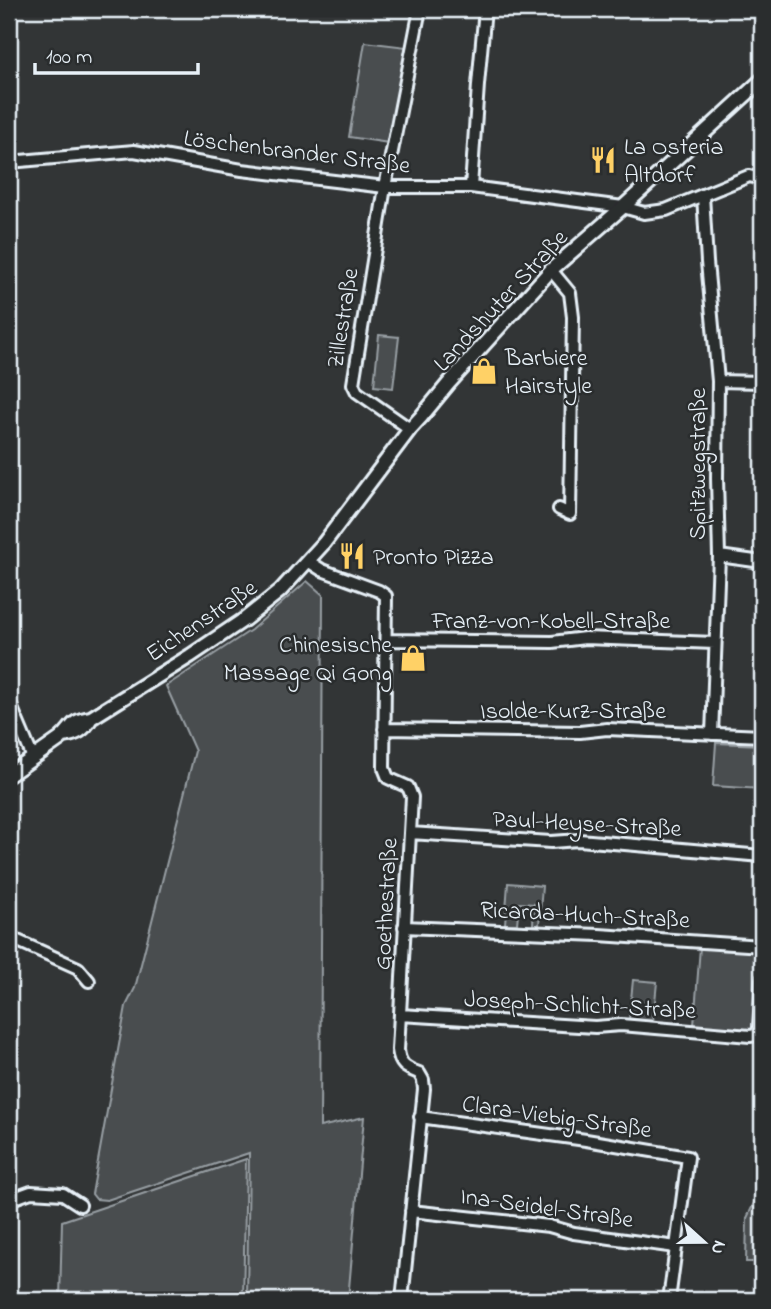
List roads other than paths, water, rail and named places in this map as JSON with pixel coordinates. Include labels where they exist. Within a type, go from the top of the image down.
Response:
[{"type":"street","points":[[385,187],[420,9]]},
{"type":"street","points":[[471,187],[485,9]]},
{"type":"street","name":"Landshuter Straße","points":[[324,543],[410,429],[551,270],[762,80]]},
{"type":"street","name":"Löschenbrander Straße","points":[[9,162],[134,151],[242,170],[385,187],[471,187],[622,207],[644,214],[666,210],[749,176],[762,179]]},
{"type":"street","name":"Zillestraße","points":[[385,187],[353,384],[357,392],[410,429]]},
{"type":"street","name":"Spitzwegstraße","points":[[703,195],[718,381],[719,556],[712,734]]},
{"type":"street","points":[[551,270],[570,293],[573,317],[570,514],[559,509]]},
{"type":"street","points":[[718,381],[762,382]]},
{"type":"street","name":"Eichenstraße","points":[[9,775],[64,736],[71,726],[92,718],[254,613],[280,591],[324,543]]},
{"type":"street","points":[[719,556],[762,562]]},
{"type":"street","name":"Goethestraße","points":[[309,561],[322,570],[383,593],[387,601],[385,774],[411,791],[399,1057],[406,1069],[419,1073],[423,1080],[402,1300]]},
{"type":"street","name":"Franz-von-Kobell-Straße","points":[[386,640],[552,642],[585,638],[715,643]]},
{"type":"street","points":[[9,701],[33,758]]},
{"type":"street","name":"Isolde-Kurz-Straße","points":[[384,729],[580,732],[607,729],[762,736]]},
{"type":"street","name":"Paul-Heyse-Straße","points":[[410,833],[551,842],[579,839],[762,856]]},
{"type":"street","name":"Ricarda-Huch-Straße","points":[[404,927],[580,934],[762,946]]},
{"type":"street","points":[[9,937],[78,968],[89,981]]},
{"type":"street","name":"Joseph-Schlicht-Straße","points":[[400,1014],[595,1027],[621,1025],[750,1036],[757,1035],[759,1028],[762,979]]},
{"type":"street","name":"Clara-Viebig-Straße","points":[[420,1117],[688,1157],[676,1247]]},
{"type":"street","points":[[9,1199],[31,1192],[52,1193],[63,1194],[80,1205]]},
{"type":"street","name":"Ina-Seidel-Straße","points":[[411,1211],[549,1226],[574,1233],[676,1247]]},
{"type":"street","points":[[669,1300],[676,1247]]},
{"type":"place","name":"La Osteria Altdorf","points":[[603,160]]},
{"type":"place","name":"Barbiere Hairstyle","points":[[484,371]]},
{"type":"place","name":"Pronto Pizza","points":[[352,556]]},
{"type":"place","name":"Chinesische Massage Qi Gong","points":[[413,658]]}]
